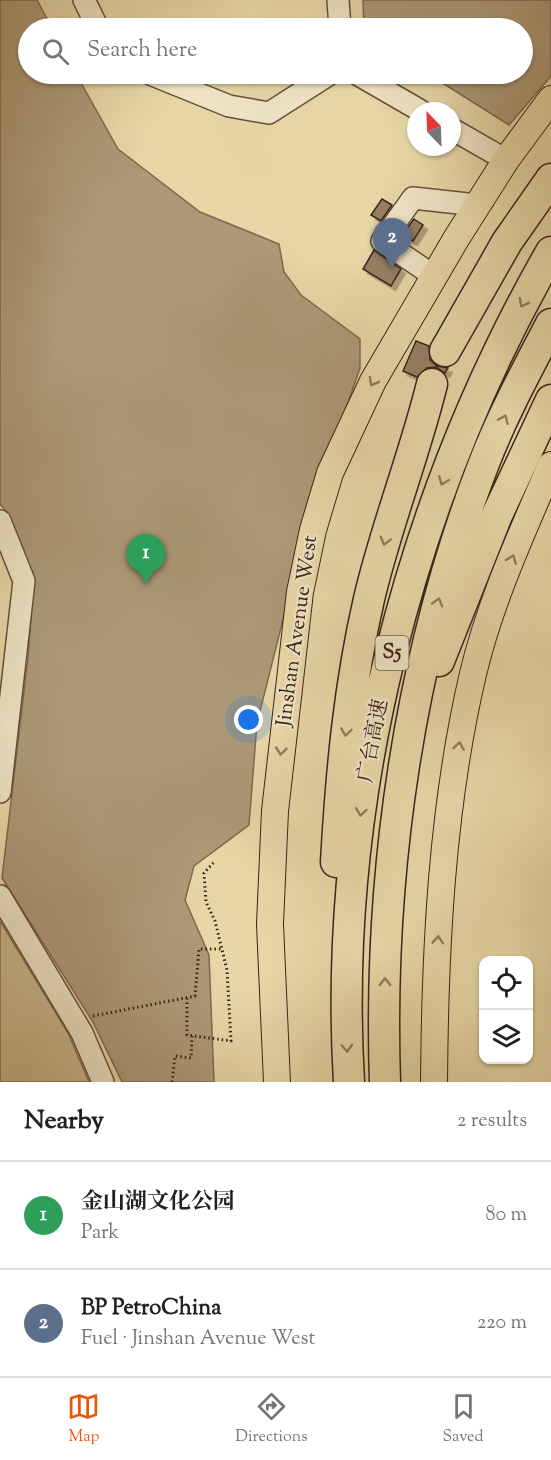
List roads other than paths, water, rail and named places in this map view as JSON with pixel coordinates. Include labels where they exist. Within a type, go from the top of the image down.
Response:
[{"type":"highway","points":[[445,351],[507,242],[551,179]]},
{"type":"highway","name":"广台高速","points":[[349,1082],[344,1008],[352,873],[377,721],[403,604],[427,525],[468,418],[490,368],[551,252]]},
{"type":"highway","name":"广台高速","points":[[385,1082],[385,972],[389,897],[410,737],[430,631],[453,553],[484,462],[551,324]]},
{"type":"highway","points":[[344,1008],[336,862],[344,742],[369,598],[432,384]]},
{"type":"highway","points":[[410,737],[497,515],[551,400]]},
{"type":"main road","name":"Jinshan Avenue West","points":[[277,1082],[270,924],[275,811],[300,592],[312,530],[330,473],[349,428],[401,331],[506,160],[551,99]]},
{"type":"main road","points":[[434,1082],[435,996],[440,924],[452,793],[464,717],[489,617],[551,465]]},
{"type":"lane","points":[[84,0],[93,18]]},
{"type":"lane","points":[[338,0],[339,18]]},
{"type":"lane","points":[[175,84],[229,106],[269,113],[314,84]]},
{"type":"lane","points":[[374,84],[407,103]]},
{"type":"lane","points":[[461,134],[506,160]]},
{"type":"lane","points":[[434,276],[382,241],[413,198],[477,205]]},
{"type":"lane","points":[[0,521],[24,581],[0,792]]},
{"type":"lane","points":[[0,896],[75,1020],[103,1082]]},
{"type":"place","name":"BP PetroChina","points":[[392,268]]},
{"type":"place","name":"金山湖文化公园","points":[[146,584]]}]
